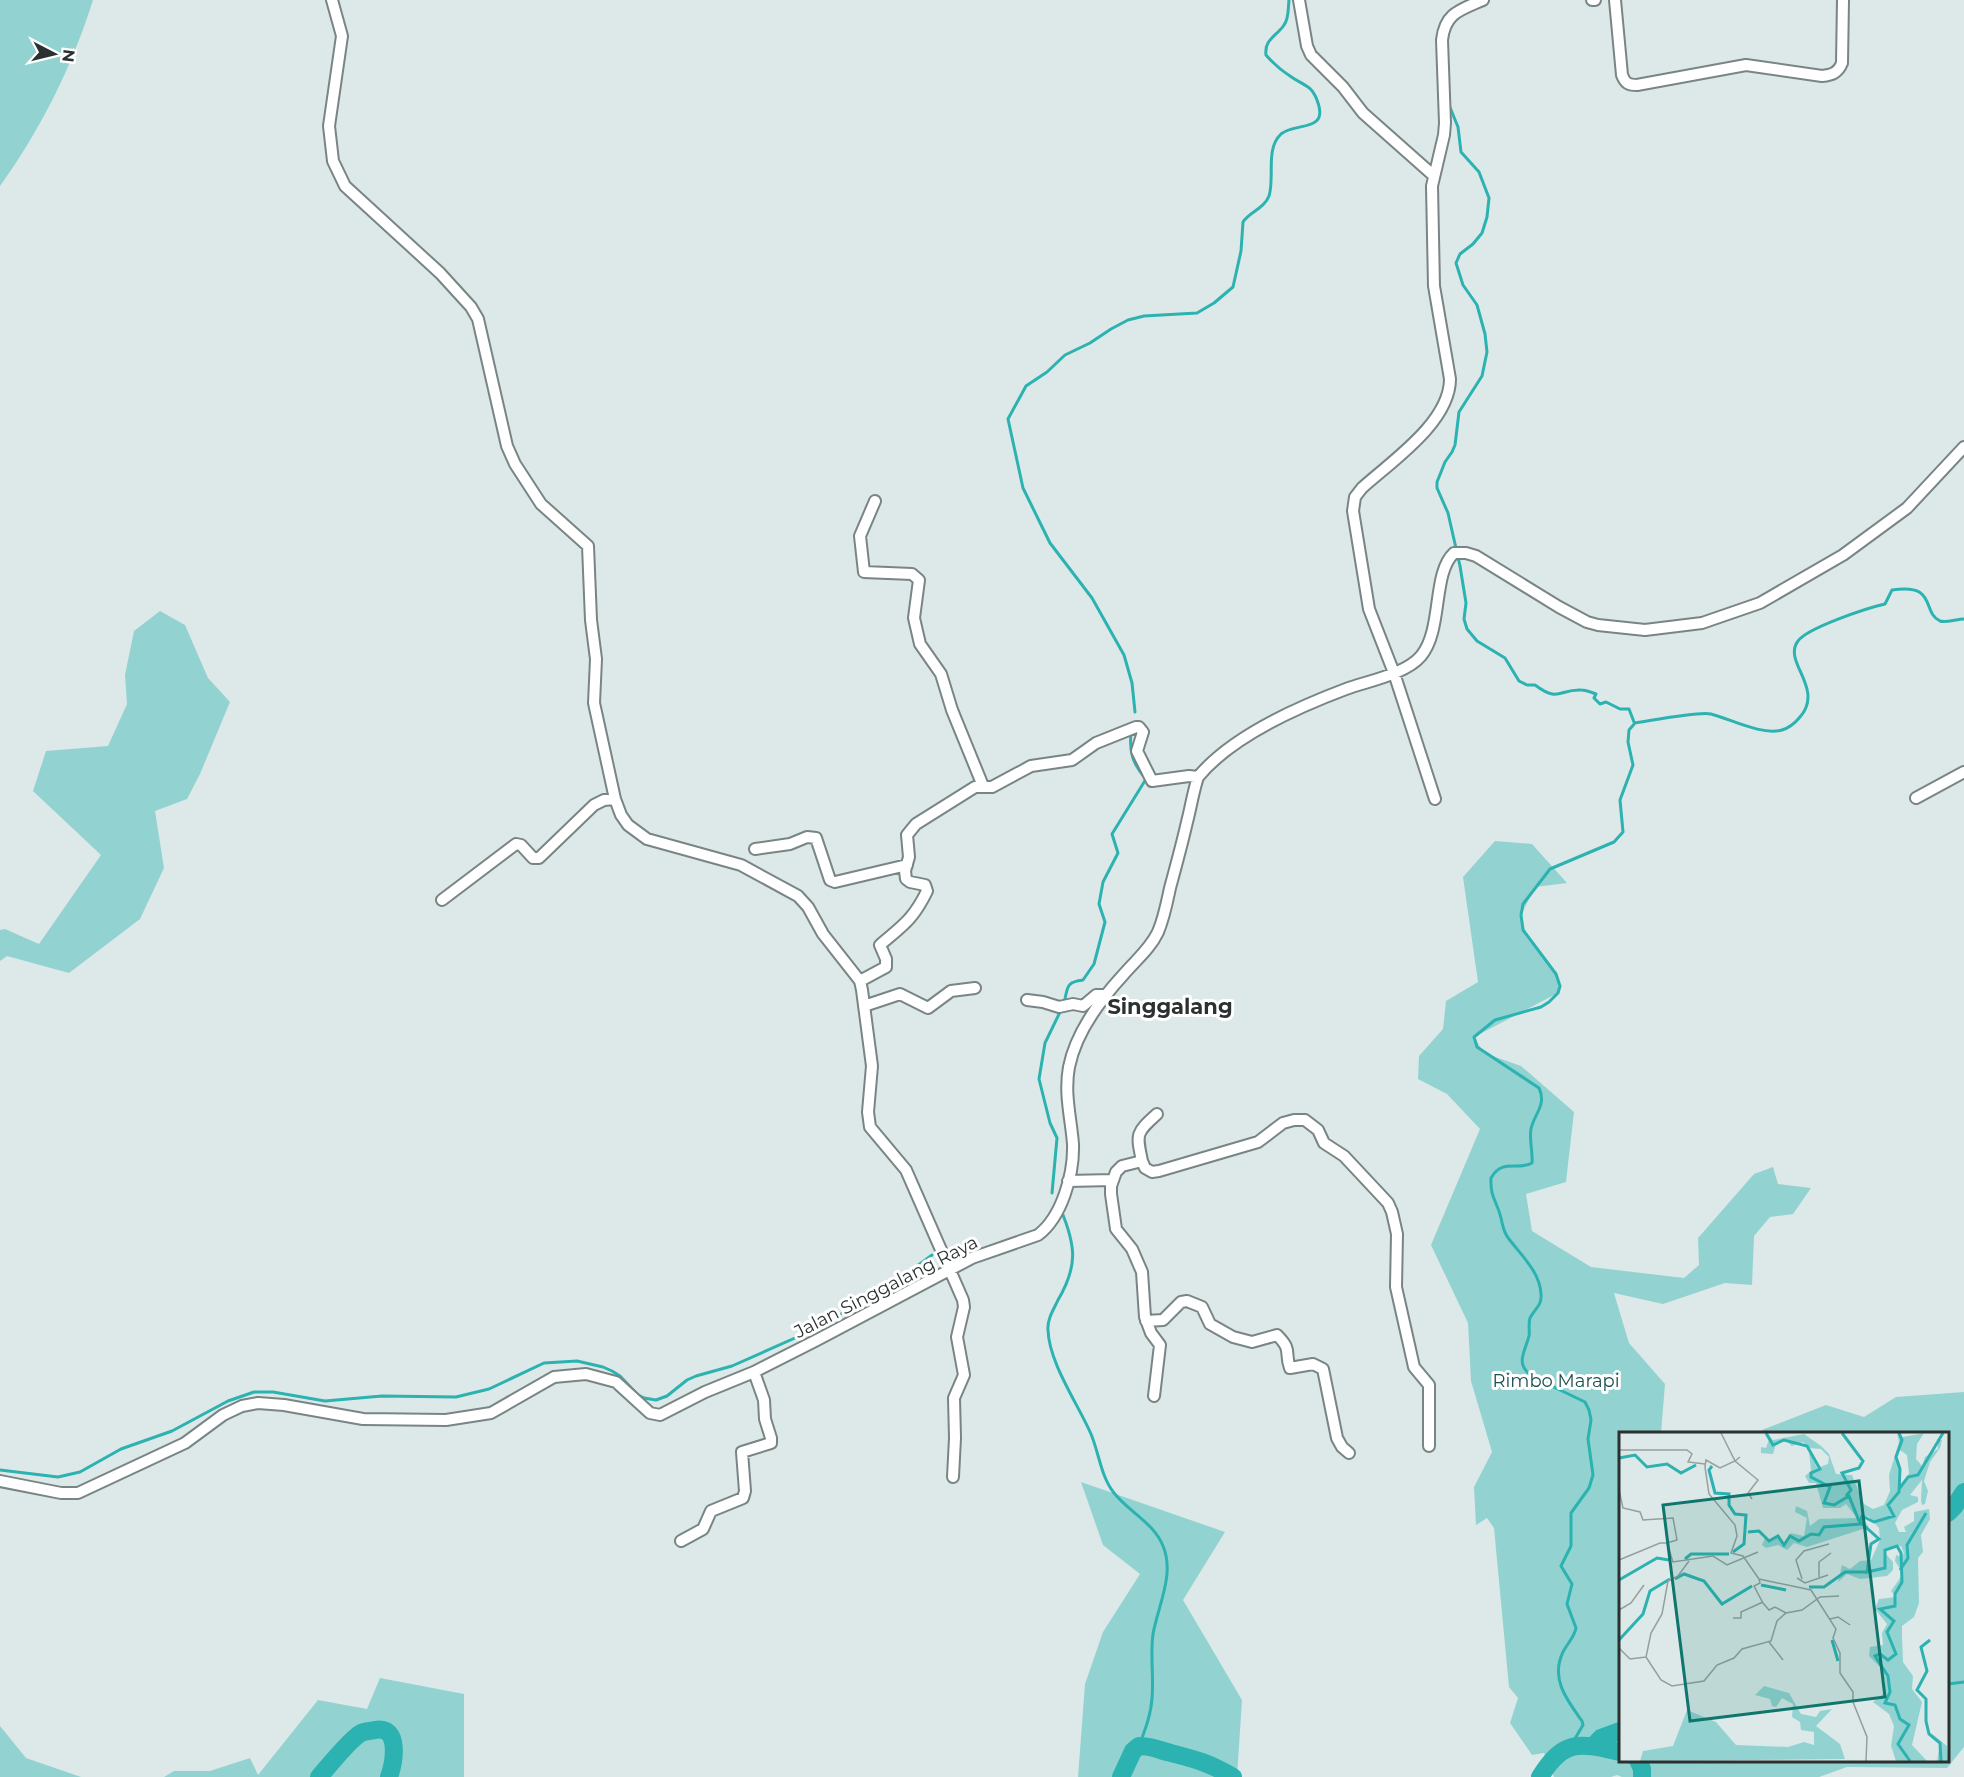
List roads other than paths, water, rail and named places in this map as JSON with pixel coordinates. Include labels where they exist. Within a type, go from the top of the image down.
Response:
[{"type":"street","points":[[332,0],[342,36],[329,126],[333,161],[339,176],[345,186],[440,273],[471,307],[478,319],[507,446],[514,464],[541,504],[588,546],[591,620],[596,659],[594,703],[615,799],[621,815],[628,825],[647,839],[741,865],[798,896],[808,907],[823,934],[860,981],[872,1072],[868,1112],[870,1127],[906,1170],[964,1304],[957,1337],[964,1375],[954,1398],[955,1438],[952,1477]]},
{"type":"street","points":[[1299,0],[1307,46],[1311,55],[1343,87],[1363,113],[1433,175]]},
{"type":"street","points":[[1435,799],[1394,673],[1370,609],[1353,511],[1355,497],[1362,488],[1433,422],[1450,391],[1450,379],[1434,286],[1433,175],[1444,135],[1442,40],[1444,27],[1451,16],[1483,0]]},
{"type":"street","points":[[1615,0],[1622,75],[1625,82],[1630,85],[1746,65],[1822,76],[1830,75],[1839,71],[1842,63],[1843,0]]},
{"type":"street","name":"Jalan Singgalang Raya","points":[[0,1481],[61,1493],[78,1493],[185,1443],[223,1415],[242,1406],[258,1403],[284,1405],[363,1419],[446,1420],[491,1413],[554,1377],[586,1374],[616,1382],[650,1413],[665,1414],[705,1392],[754,1372],[818,1341],[972,1258],[1038,1235],[1055,1217],[1068,1181],[1073,1145],[1066,1088],[1069,1065],[1079,1037],[1106,995],[1142,956],[1157,932],[1167,902],[1198,777],[1210,762],[1230,747],[1286,716],[1345,690],[1404,669],[1421,656],[1428,644],[1445,564],[1454,553],[1476,556],[1559,607],[1598,625],[1646,630],[1702,624],[1760,603],[1843,555],[1907,508],[1964,447]]},
{"type":"street","points":[[875,501],[860,536],[864,573],[912,574],[919,580],[914,618],[920,644],[941,674],[952,710],[983,786]]},
{"type":"street","points":[[860,981],[886,967],[886,959],[880,945],[894,935],[916,913],[927,891],[925,885],[906,879],[909,857],[906,837],[912,827],[975,787],[992,787],[1031,766],[1072,760],[1096,743],[1136,727],[1143,732],[1137,751],[1152,781],[1198,777]]},
{"type":"street","points":[[1916,798],[1964,772]]},
{"type":"street","points":[[442,900],[516,844],[521,845],[533,858],[539,858],[594,805],[604,800],[615,799]]},
{"type":"street","points":[[755,849],[790,844],[807,837],[816,838],[830,879],[835,882],[907,865]]},
{"type":"street","points":[[864,1006],[900,994],[928,1008],[951,991],[975,988]]},
{"type":"street","points":[[1027,999],[1062,1007],[1073,1004],[1083,1006],[1096,995],[1106,995]]},
{"type":"street","points":[[1157,1114],[1137,1138],[1145,1168],[1152,1172],[1258,1142],[1283,1123],[1305,1120],[1318,1130],[1324,1143],[1344,1156],[1388,1203],[1396,1234],[1396,1287],[1414,1366],[1429,1386],[1429,1446]]},
{"type":"street","points":[[1142,1161],[1122,1166],[1116,1172],[1112,1180],[1111,1194],[1116,1229],[1132,1249],[1142,1272],[1146,1322],[1161,1349],[1154,1396]]},
{"type":"street","points":[[1068,1181],[1112,1180]]},
{"type":"street","points":[[1146,1322],[1163,1320],[1181,1302],[1187,1301],[1202,1307],[1210,1324],[1233,1337],[1252,1342],[1275,1335],[1279,1336],[1288,1349],[1290,1368],[1313,1364],[1323,1369],[1337,1438],[1349,1453]]},
{"type":"street","points":[[681,1541],[703,1529],[711,1511],[743,1498],[745,1491],[742,1452],[771,1443],[765,1419],[764,1400],[754,1372]]},
{"type":"waterway","points":[[1135,712],[1132,683],[1124,655],[1092,598],[1050,543],[1023,488],[1008,419],[1026,386],[1047,372],[1065,355],[1128,320],[1144,316],[1197,313],[1214,303],[1233,287],[1241,251],[1243,222],[1264,204],[1269,196],[1272,155],[1276,140],[1287,130],[1309,125],[1319,118],[1320,110],[1312,91],[1284,72],[1266,55],[1269,41],[1286,23],[1289,0]]},
{"type":"waterway","points":[[1449,105],[1458,127],[1461,152],[1479,172],[1489,198],[1482,233],[1460,254],[1456,263],[1463,285],[1477,305],[1487,352],[1482,376],[1459,412],[1455,445],[1437,482],[1437,488],[1448,513],[1460,566],[1466,603],[1464,619],[1467,629],[1477,641],[1505,658],[1519,681],[1527,685],[1535,685],[1554,694],[1574,690],[1596,694],[1594,698],[1600,704],[1606,702],[1620,709],[1629,709],[1634,722]]},
{"type":"waterway","points":[[1570,1747],[1583,1725],[1566,1697],[1559,1680],[1559,1662],[1576,1628],[1567,1604],[1572,1584],[1561,1566],[1571,1546],[1571,1513],[1589,1488],[1593,1475],[1588,1439],[1591,1420],[1585,1402],[1533,1377],[1522,1363],[1529,1336],[1529,1320],[1540,1301],[1540,1286],[1529,1264],[1504,1231],[1493,1195],[1491,1178],[1500,1168],[1532,1163],[1531,1129],[1542,1099],[1539,1088],[1477,1047],[1474,1037],[1495,1020],[1541,1007],[1558,993],[1560,986],[1556,974],[1523,930],[1521,915],[1523,904],[1550,869],[1614,842],[1623,832],[1620,800],[1633,765],[1628,742],[1629,730],[1635,723],[1705,713],[1756,729],[1782,730],[1796,721],[1806,706],[1808,696],[1795,658],[1795,649],[1798,641],[1813,630],[1838,619],[1885,604],[1892,590],[1906,589],[1922,594],[1934,617],[1940,621],[1964,619]]},
{"type":"waterway","points":[[1064,1003],[1070,984],[1083,980],[1094,964],[1105,922],[1099,904],[1103,882],[1118,853],[1112,834],[1146,779],[1133,758],[1131,733]]},
{"type":"waterway","points":[[1052,1193],[1057,1138],[1050,1123],[1039,1079],[1045,1043],[1061,1010]]},
{"type":"waterway","points":[[1061,1210],[1070,1234],[1073,1256],[1069,1277],[1049,1322],[1048,1330],[1053,1356],[1091,1434],[1110,1487],[1120,1500],[1154,1531],[1163,1546],[1166,1557],[1166,1579],[1152,1642],[1151,1704],[1139,1746]]},
{"type":"waterway","points":[[0,1470],[58,1477],[80,1472],[121,1449],[172,1431],[228,1401],[254,1392],[273,1392],[325,1401],[382,1396],[456,1397],[489,1389],[544,1363],[577,1361],[612,1371],[638,1395],[656,1400],[667,1396],[687,1380],[732,1366],[813,1330],[890,1286],[932,1255]]},
{"type":"waterway","points":[[1949,1512],[1964,1492]]},
{"type":"waterway","points":[[1949,1684],[1964,1682]]},
{"type":"waterway","points":[[319,1777],[356,1736],[375,1730],[389,1733],[392,1739],[394,1755],[389,1777]]},
{"type":"waterway","points":[[1593,1746],[1601,1738],[1619,1731]]},
{"type":"waterway","points":[[1121,1777],[1133,1751],[1139,1746],[1201,1762],[1233,1777]]},
{"type":"waterway","points":[[1540,1777],[1557,1755],[1574,1747],[1594,1747],[1619,1752]]},
{"type":"waterway","points":[[1639,1762],[1642,1777]]},
{"type":"district","name":"Singgalang","points":[[1170,1006]]},
{"type":"park label","name":"Rimbo Marapi","points":[[1556,1381]]}]
